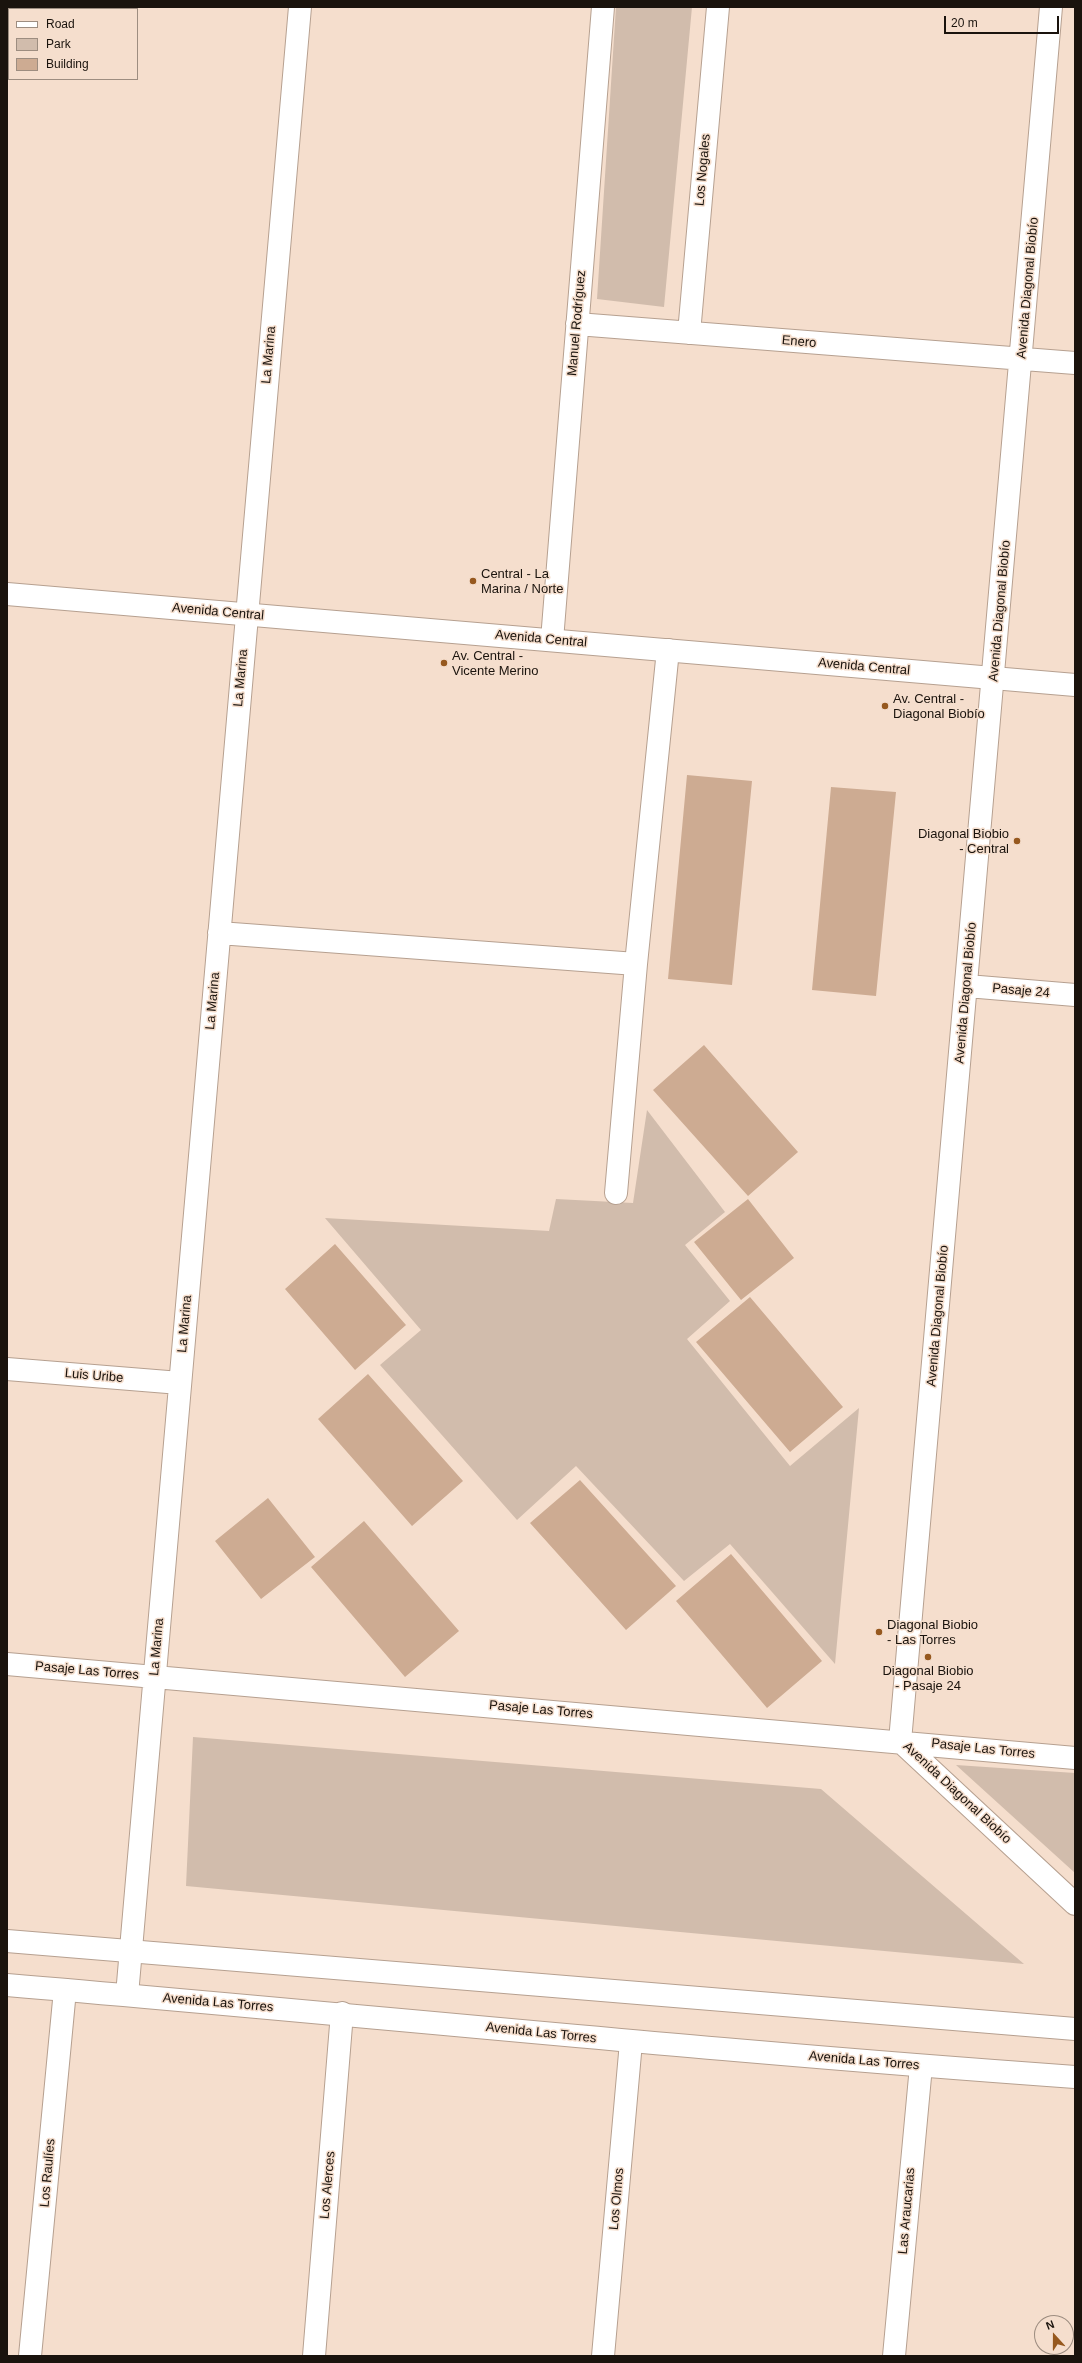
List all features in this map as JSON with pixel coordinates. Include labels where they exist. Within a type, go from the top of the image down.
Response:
[{"type":"street","name":"La Marina","points":[[127,1995],[300,7]]},
{"type":"street","name":"Manuel Rodríguez","points":[[552,640],[603,7]]},
{"type":"street","name":"Los Nogales","points":[[689,333],[718,7]]},
{"type":"street","name":"Avenida Diagonal Biobío","points":[[1052,7],[900,1741],[1075,1904]]},
{"type":"street","name":"Enero","points":[[577,324],[1075,364]]},
{"type":"street","name":"Avenida Central","points":[[7,594],[1075,685]]},
{"type":"street","points":[[616,1193],[636,964],[668,650]]},
{"type":"street","points":[[219,933],[636,964]]},
{"type":"street","name":"Pasaje 24","points":[[967,986],[1075,995]]},
{"type":"street","name":"Luis Uribe","points":[[7,1369],[180,1383]]},
{"type":"street","name":"Pasaje Las Torres","points":[[7,1664],[900,1741],[1075,1758]]},
{"type":"street","points":[[7,1941],[1075,2029]]},
{"type":"street","name":"Avenida Las Torres","points":[[7,1985],[342,2013],[630,2042],[1075,2077]]},
{"type":"street","name":"Los Raulíes","points":[[30,2356],[65,1990]]},
{"type":"street","name":"Los Alerces","points":[[314,2356],[342,2013]]},
{"type":"street","name":"Los Olmos","points":[[603,2356],[630,2042]]},
{"type":"street","name":"Las Araucarias","points":[[894,2356],[921,2066]]},
{"type":"green space","points":[[616,7],[692,7],[664,307],[597,299]]},
{"type":"green space","points":[[647,1110],[725,1212],[685,1245],[730,1301],[687,1339],[790,1466],[859,1408],[835,1664],[730,1544],[684,1581],[576,1466],[517,1520],[380,1365],[421,1330],[325,1218],[549,1231],[556,1199],[633,1203]]},
{"type":"green space","points":[[193,1737],[821,1789],[1024,1964],[186,1886]]},
{"type":"green space","points":[[956,1765],[1075,1773],[1075,1873]]},
{"type":"building","points":[[687,775],[752,781],[732,985],[668,979]]},
{"type":"building","points":[[831,787],[896,792],[876,996],[812,990]]},
{"type":"building","points":[[704,1045],[798,1152],[748,1196],[653,1090]]},
{"type":"building","points":[[748,1199],[794,1258],[741,1300],[694,1242]]},
{"type":"building","points":[[335,1244],[406,1325],[355,1370],[285,1289]]},
{"type":"building","points":[[750,1297],[843,1407],[790,1452],[696,1342]]},
{"type":"building","points":[[368,1374],[463,1481],[412,1526],[318,1419]]},
{"type":"building","points":[[580,1480],[676,1586],[626,1630],[530,1523]]},
{"type":"building","points":[[268,1498],[315,1557],[261,1599],[215,1541]]},
{"type":"building","points":[[364,1521],[459,1631],[405,1677],[311,1567]]},
{"type":"building","points":[[731,1554],[822,1661],[767,1708],[676,1601]]},
{"type":"place","name":"Central - La Marina / Norte","points":[[473,581]]},
{"type":"place","name":"Av. Central - Vicente Merino","points":[[444,663]]},
{"type":"place","name":"Av. Central - Diagonal Biobío","points":[[885,706]]},
{"type":"place","name":"Diagonal Biobio - Central","points":[[1017,841]]},
{"type":"place","name":"Diagonal Biobio - Las Torres","points":[[879,1632]]},
{"type":"place","name":"Diagonal Biobio - Pasaje 24","points":[[928,1657]]}]
